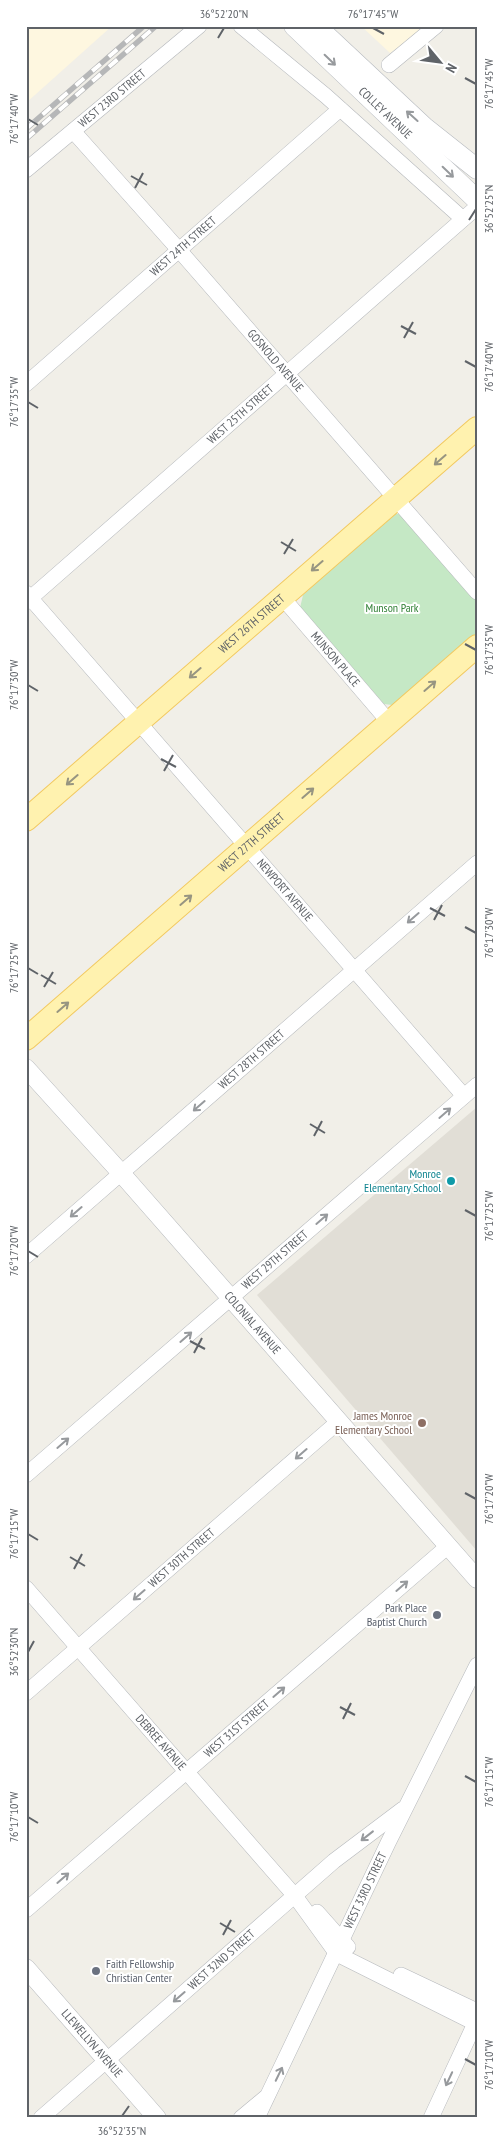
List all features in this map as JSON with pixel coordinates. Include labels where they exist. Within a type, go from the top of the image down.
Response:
[{"type":"main road","name":"COLLEY AVENUE","points":[[294,26],[477,200]]},
{"type":"main road","name":"COLLEY AVENUE","points":[[316,26],[424,127],[477,170]]},
{"type":"main road","name":"WEST 26TH STREET","points":[[26,820],[477,428]]},
{"type":"main road","name":"WEST 27TH STREET","points":[[26,1039],[477,646]]},
{"type":"street","name":"WEST 23RD STREET","points":[[26,170],[199,26]]},
{"type":"street","points":[[241,26],[340,109],[463,219]]},
{"type":"street","points":[[389,65],[436,26]]},
{"type":"street","name":"WEST 24TH STREET","points":[[26,384],[340,109]]},
{"type":"street","name":"GOSNOLD AVENUE","points":[[73,131],[477,592]]},
{"type":"street","name":"WEST 25TH STREET","points":[[28,597],[477,207]]},
{"type":"street","name":"NEWPORT AVENUE","points":[[28,597],[464,1096]]},
{"type":"street","name":"MUNSON PLACE","points":[[282,597],[389,722]]},
{"type":"street","name":"WEST 28TH STREET","points":[[26,1256],[477,863]]},
{"type":"street","name":"COLONIAL AVENUE","points":[[26,1068],[121,1173],[477,1579]]},
{"type":"street","name":"WEST 29TH STREET","points":[[26,1475],[477,1085]]},
{"type":"street","name":"WEST 30TH STREET","points":[[26,1693],[338,1422]]},
{"type":"street","name":"WEST 31ST STREET","points":[[26,1910],[447,1547]]},
{"type":"street","name":"DEBREE AVENUE","points":[[26,1588],[294,1896],[312,1906],[339,1948],[476,2019]]},
{"type":"street","name":"WEST 33RD STREET","points":[[257,2118],[406,1806],[477,1665]]},
{"type":"street","name":"WEST 32ND STREET","points":[[41,2118],[334,1861],[406,1806]]},
{"type":"street","name":"LLEWELLYN AVENUE","points":[[26,1968],[157,2118]]},
{"type":"street","points":[[431,2118],[476,2019]]},
{"type":"street","points":[[241,2118],[268,2095]]},
{"type":"shaded area","points":[[26,26],[112,26],[26,103]]},
{"type":"shaded area","points":[[361,26],[430,26],[390,53]]},
{"type":"shaded area","name":"James Monroe Elementary School","points":[[477,1107],[477,1551],[257,1295]]},
{"type":"green space","name":"Munson Park","points":[[394,513],[402,515],[477,601],[477,635],[392,705],[384,704],[300,608],[303,595]]},
{"type":"railway","points":[[26,129],[144,26]]},
{"type":"railway","points":[[26,139],[156,26]]},
{"type":"place","name":"Monroe Elementary School","points":[[451,1181]]},
{"type":"place","name":"James Monroe Elementary School","points":[[422,1423]]},
{"type":"place","name":"Park Place Baptist Church","points":[[437,1615]]},
{"type":"place","name":"Faith Fellowship Christian Center","points":[[96,1971]]}]
